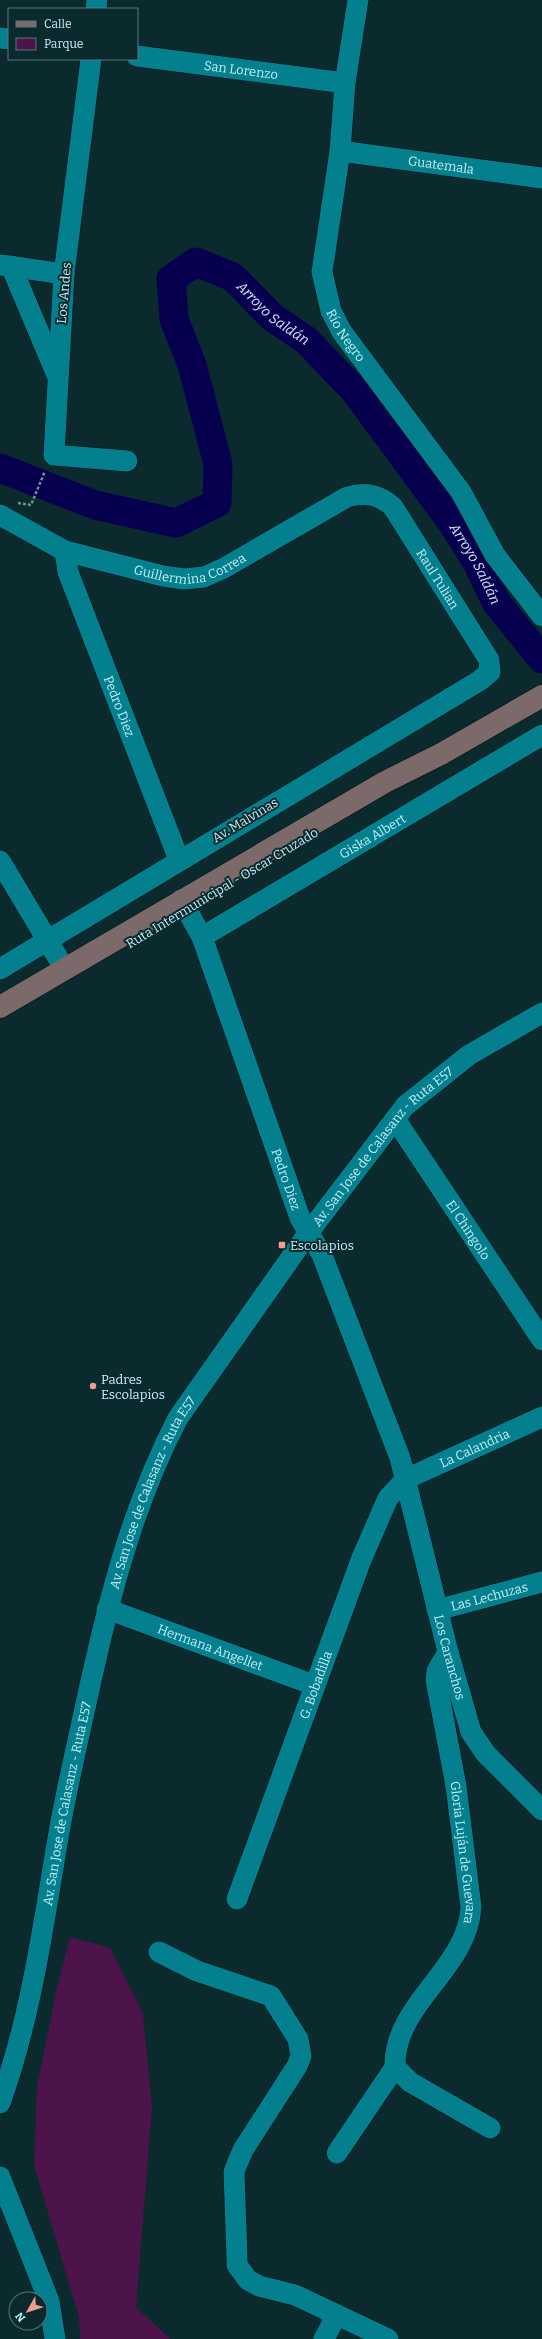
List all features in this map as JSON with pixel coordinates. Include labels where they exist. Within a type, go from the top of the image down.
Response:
[{"type":"main road","name":"Ruta Intermunicipal - Oscar Cruzado","points":[[0,1019],[183,904],[385,782],[441,754],[542,696]]},
{"type":"main road","name":"Ruta Intermunicipal - Oscar Cruzado","points":[[0,1007],[64,968],[183,904]]},
{"type":"street","name":"Río Negro","points":[[358,0],[345,83],[340,151],[322,272],[331,311],[356,353],[461,492],[495,555],[542,616]]},
{"type":"street","name":"San Lorenzo","points":[[138,56],[345,83]]},
{"type":"street","name":"Los Andes","points":[[91,60],[64,274],[54,455],[127,461]]},
{"type":"street","name":"Guatemala","points":[[340,151],[542,178]]},
{"type":"street","points":[[6,265],[64,274]]},
{"type":"street","points":[[6,265],[58,377]]},
{"type":"street","name":"Guillermina Correa","points":[[0,515],[65,550],[164,576],[184,579],[204,576],[224,568],[347,497],[360,493],[373,494]]},
{"type":"street","name":"Raul Tulian","points":[[373,494],[385,500],[393,508],[489,660],[490,672]]},
{"type":"street","name":"Pedro Diez","points":[[65,550],[68,572],[179,860]]},
{"type":"street","name":"Av. Malvinas","points":[[0,969],[479,681],[490,672]]},
{"type":"street","name":"Giska Albert","points":[[202,937],[542,735]]},
{"type":"street","points":[[0,861],[64,968]]},
{"type":"street","name":"Pedro Diez","points":[[183,904],[202,937],[300,1218],[322,1255],[406,1479]]},
{"type":"street","name":"Av. San Jose de Calasanz - Ruta E57","points":[[0,2102],[21,2037],[41,1942],[67,1791],[106,1609],[147,1484],[162,1448],[178,1418],[309,1232],[395,1119],[417,1095],[454,1064],[540,1016]]},
{"type":"street","name":"El Chingolo","points":[[395,1119],[542,1340]]},
{"type":"street","name":"La Calandria","points":[[406,1479],[542,1417]]},
{"type":"street","name":"Los Caranchos","points":[[406,1479],[437,1610],[471,1732],[486,1754],[542,1810]]},
{"type":"street","name":"G. Bobadilla","points":[[237,1899],[361,1560],[388,1498],[406,1479]]},
{"type":"street","name":"Las Lechuzas","points":[[437,1610],[542,1582]]},
{"type":"street","name":"Hermana Angellet","points":[[106,1609],[314,1685]]},
{"type":"street","name":"Gloria Luján de Guevara","points":[[395,2068],[397,2043],[405,2027],[466,1934],[470,1920],[471,1907],[456,1786],[436,1680],[436,1671],[448,1652]]},
{"type":"street","points":[[159,1952],[197,1970],[271,1996],[298,2039],[301,2047],[301,2056],[297,2066],[243,2150],[234,2172],[237,2265],[248,2280],[259,2286],[295,2295],[336,2316],[388,2339]]},
{"type":"street","points":[[337,2153],[395,2068],[410,2082],[490,2128]]},
{"type":"street","points":[[0,2177],[49,2301],[55,2339]]},
{"type":"street","points":[[324,2339],[336,2316]]},
{"type":"path","points":[[30,505],[46,467]]},
{"type":"green space","points":[[70,1937],[110,1948],[143,2013],[152,2107],[136,2307],[170,2339],[80,2339],[79,2317],[34,2165],[37,2087],[57,1988]]},
{"type":"waterway","name":"Arroyo Saldán","points":[[0,468],[95,505],[176,523],[217,503],[218,464],[192,365],[174,319],[171,279],[196,262],[233,277],[272,317],[306,340],[355,391],[453,524],[477,562],[496,602],[542,659]]},
{"type":"place","name":"Escolapios","points":[[282,1245]]},
{"type":"place","name":"Padres Escolapios","points":[[93,1386]]}]
